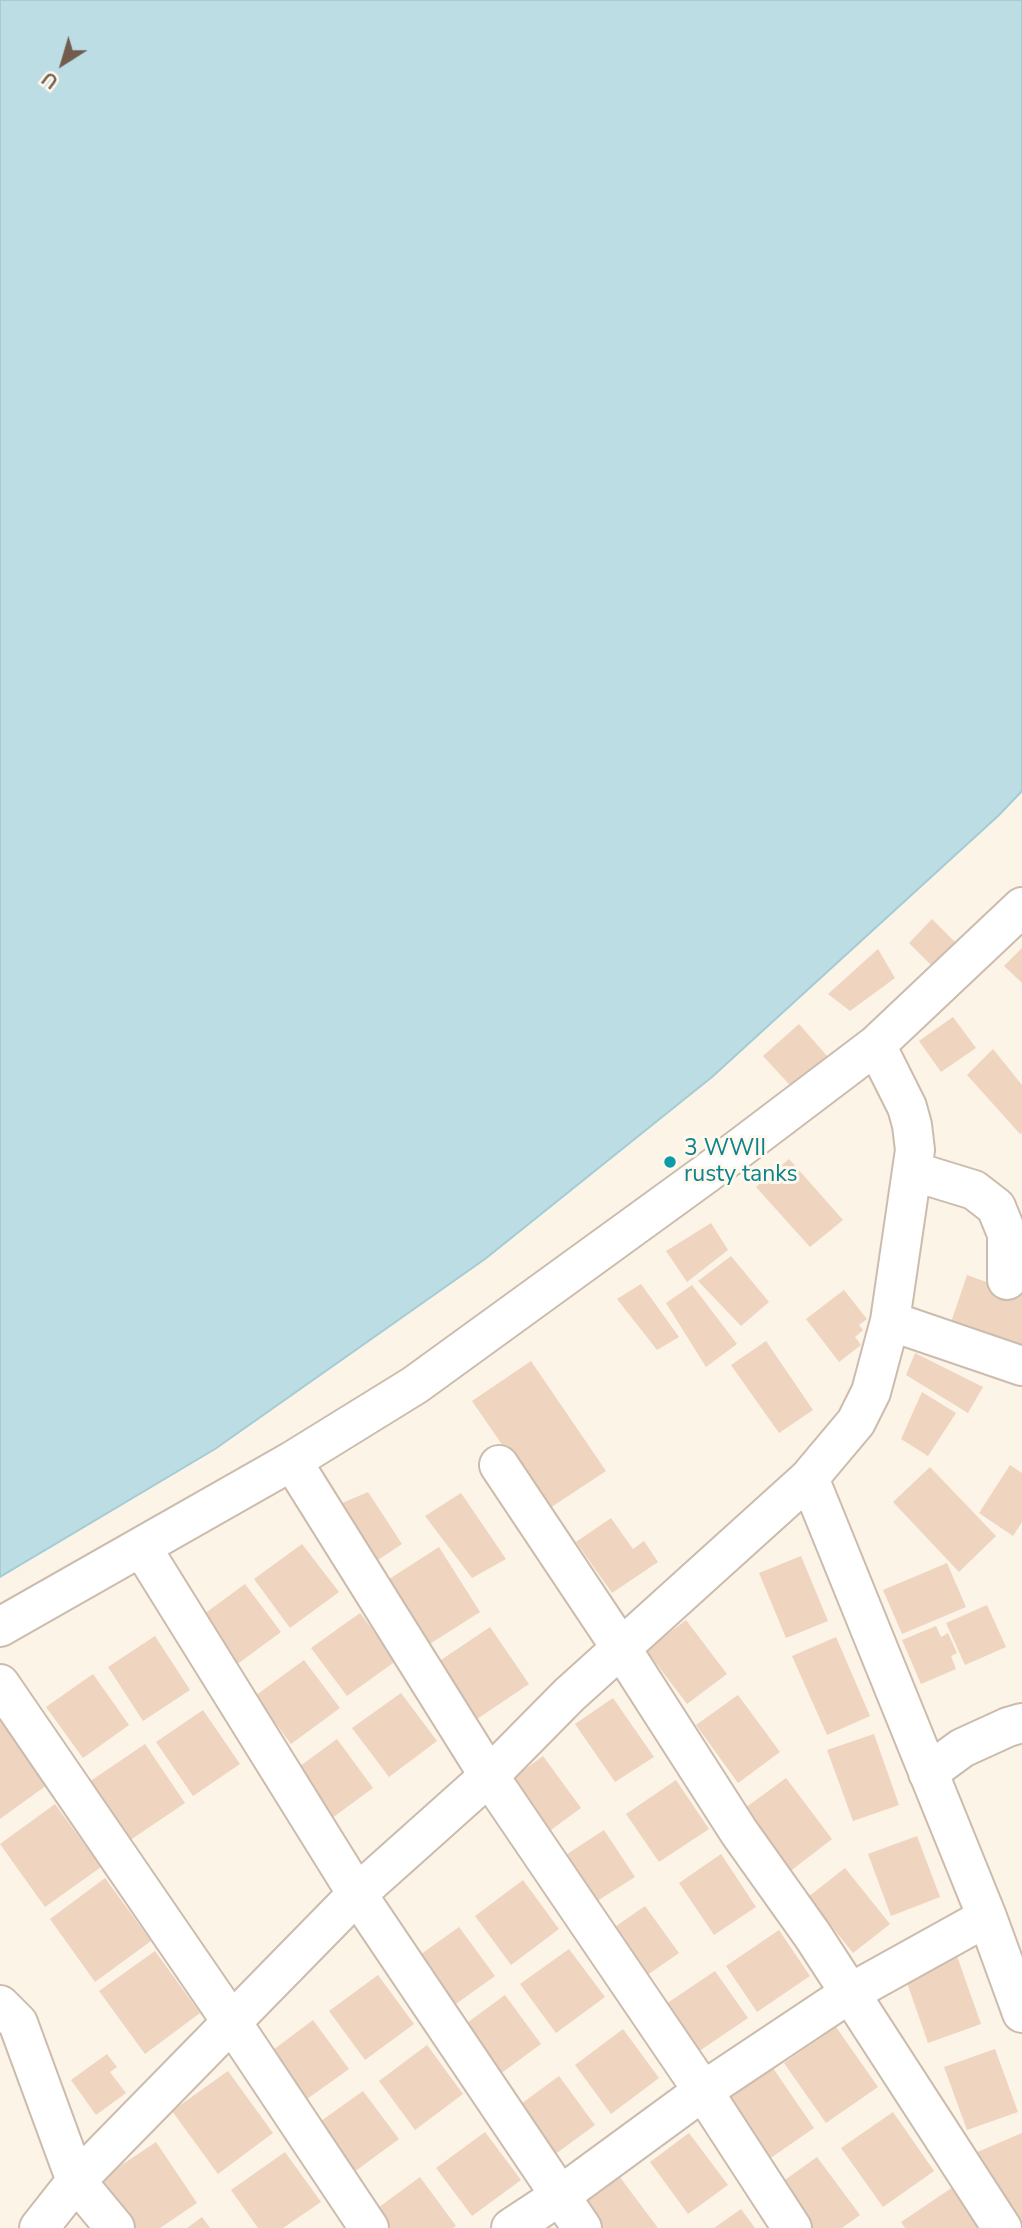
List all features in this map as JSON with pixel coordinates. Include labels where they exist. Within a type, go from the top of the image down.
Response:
[{"type":"street","points":[[0,1628],[292,1461],[415,1385],[707,1173],[876,1045],[1022,907]]},
{"type":"street","points":[[39,2228],[76,2181],[357,1894],[489,1776],[569,1695],[809,1478],[856,1422],[871,1392],[890,1321],[915,1150],[907,1107],[876,1045]]},
{"type":"street","points":[[912,1171],[974,1190],[996,1207],[1007,1234],[1007,1280]]},
{"type":"street","points":[[890,1321],[1022,1366]]},
{"type":"street","points":[[292,1461],[489,1776],[703,2091],[792,2228]]},
{"type":"street","points":[[499,1465],[739,1832],[813,1936],[1002,2228]]},
{"type":"street","points":[[809,1478],[987,1917],[1022,2013]]},
{"type":"street","points":[[142,1548],[357,1894],[582,2228]]},
{"type":"street","points":[[0,1684],[369,2228]]},
{"type":"street","points":[[928,1773],[961,1748],[1022,1723]]},
{"type":"street","points":[[511,2228],[561,2195],[703,2091],[850,1993],[987,1917]]},
{"type":"street","points":[[0,2005],[18,2023],[76,2181],[115,2228]]},
{"type":"water","points":[[0,0],[1022,0],[1022,791],[998,816],[712,1077],[485,1259],[215,1449],[0,1577]]},
{"type":"building","points":[[932,919],[962,949],[936,970],[909,943]]},
{"type":"building","points":[[1022,948],[1022,983],[1004,966]]},
{"type":"building","points":[[878,949],[895,978],[850,1011],[828,994]]},
{"type":"building","points":[[953,1017],[976,1048],[941,1072],[919,1041]]},
{"type":"building","points":[[799,1024],[835,1065],[800,1096],[763,1056]]},
{"type":"building","points":[[993,1049],[1022,1085],[1020,1134],[967,1075]]},
{"type":"building","points":[[789,1159],[843,1220],[810,1247],[756,1187]]},
{"type":"building","points":[[711,1223],[728,1250],[687,1282],[666,1251]]},
{"type":"building","points":[[731,1256],[769,1302],[741,1326],[698,1281]]},
{"type":"building","points":[[967,1275],[1022,1295],[1022,1361],[947,1334]]},
{"type":"building","points":[[641,1284],[679,1337],[657,1350],[617,1299]]},
{"type":"building","points":[[692,1285],[737,1344],[706,1367],[666,1303]]},
{"type":"building","points":[[844,1290],[867,1319],[859,1325],[863,1330],[855,1337],[861,1345],[839,1362],[806,1319]]},
{"type":"building","points":[[766,1341],[813,1410],[779,1433],[731,1365]]},
{"type":"building","points":[[915,1353],[983,1387],[968,1413],[906,1375]]},
{"type":"building","points":[[531,1361],[606,1471],[547,1510],[472,1401]]},
{"type":"building","points":[[922,1392],[956,1413],[928,1456],[901,1439]]},
{"type":"building","points":[[1010,1465],[1022,1473],[1022,1522],[1013,1536],[979,1513]]},
{"type":"building","points":[[930,1467],[996,1536],[959,1572],[893,1502]]},
{"type":"building","points":[[368,1492],[402,1544],[375,1562],[335,1506]]},
{"type":"building","points":[[461,1493],[506,1559],[472,1578],[425,1516]]},
{"type":"building","points":[[611,1518],[633,1549],[644,1541],[658,1562],[612,1593],[576,1542]]},
{"type":"building","points":[[302,1544],[339,1592],[290,1628],[254,1579]]},
{"type":"building","points":[[439,1547],[480,1612],[425,1647],[383,1583]]},
{"type":"building","points":[[801,1556],[828,1621],[786,1638],[759,1573]]},
{"type":"building","points":[[947,1563],[966,1607],[902,1634],[883,1590]]},
{"type":"building","points":[[245,1584],[281,1632],[232,1668],[196,1620]]},
{"type":"building","points":[[987,1605],[1006,1647],[965,1665],[946,1623]]},
{"type":"building","points":[[360,1613],[396,1661],[347,1696],[311,1648]]},
{"type":"building","points":[[686,1620],[727,1674],[687,1704],[646,1650]]},
{"type":"building","points":[[936,1626],[941,1637],[948,1633],[957,1653],[951,1656],[956,1669],[921,1684],[902,1640]]},
{"type":"building","points":[[490,1627],[529,1684],[477,1719],[438,1662]]},
{"type":"building","points":[[155,1636],[190,1690],[143,1721],[108,1667]]},
{"type":"building","points":[[836,1637],[870,1716],[827,1735],[792,1656]]},
{"type":"building","points":[[304,1660],[340,1708],[291,1744],[255,1696]]},
{"type":"building","points":[[93,1674],[129,1725],[83,1758],[46,1707]]},
{"type":"building","points":[[401,1693],[437,1741],[389,1777],[352,1728]]},
{"type":"building","points":[[738,1695],[780,1752],[738,1783],[696,1725]]},
{"type":"building","points":[[613,1698],[654,1757],[615,1782],[575,1724]]},
{"type":"building","points":[[203,1710],[240,1764],[193,1796],[156,1742]]},
{"type":"building","points":[[0,1721],[47,1785],[0,1819]]},
{"type":"building","points":[[874,1734],[899,1805],[853,1821],[827,1750]]},
{"type":"building","points":[[337,1739],[373,1788],[324,1824],[288,1775]]},
{"type":"building","points":[[145,1744],[185,1803],[129,1841],[89,1782]]},
{"type":"building","points":[[543,1756],[581,1808],[540,1838],[502,1786]]},
{"type":"building","points":[[786,1778],[832,1839],[788,1873],[741,1811]]},
{"type":"building","points":[[676,1780],[709,1829],[659,1862],[626,1814]]},
{"type":"building","points":[[55,1804],[101,1867],[45,1907],[0,1844]]},
{"type":"building","points":[[604,1830],[635,1877],[586,1908],[555,1862]]},
{"type":"building","points":[[917,1836],[940,1897],[891,1916],[868,1854]]},
{"type":"building","points":[[721,1854],[756,1907],[714,1935],[679,1883]]},
{"type":"building","points":[[845,1868],[890,1924],[853,1953],[808,1897]]},
{"type":"building","points":[[105,1878],[151,1941],[95,1982],[50,1919]]},
{"type":"building","points":[[523,1880],[559,1929],[511,1965],[475,1916]]},
{"type":"building","points":[[645,1906],[679,1953],[643,1978],[609,1931]]},
{"type":"building","points":[[459,1927],[495,1976],[446,2011],[410,1962]]},
{"type":"building","points":[[779,1930],[810,1976],[757,2012],[726,1966]]},
{"type":"building","points":[[569,1949],[605,1997],[556,2033],[520,1984]]},
{"type":"building","points":[[155,1951],[200,2013],[145,2054],[99,1991]]},
{"type":"building","points":[[957,1956],[981,2024],[928,2043],[904,1974]]},
{"type":"building","points":[[715,1971],[748,2018],[689,2058],[657,2010]]},
{"type":"building","points":[[378,1975],[414,2024],[365,2060],[329,2011]]},
{"type":"building","points":[[505,1995],[541,2044],[492,2080],[456,2031]]},
{"type":"building","points":[[313,2020],[349,2069],[300,2104],[265,2056]]},
{"type":"building","points":[[836,2027],[878,2087],[826,2123],[784,2063]]},
{"type":"building","points":[[623,2029],[659,2078],[611,2114],[575,2065]]},
{"type":"building","points":[[427,2045],[463,2094],[415,2130],[379,2081]]},
{"type":"building","points":[[995,2049],[1018,2112],[967,2130],[944,2067]]},
{"type":"building","points":[[107,2054],[117,2067],[110,2072],[126,2093],[96,2115],[71,2080]]},
{"type":"building","points":[[773,2068],[814,2128],[762,2164],[721,2104]]},
{"type":"building","points":[[228,2071],[273,2133],[218,2174],[172,2111]]},
{"type":"building","points":[[559,2076],[595,2125],[546,2161],[510,2112]]},
{"type":"building","points":[[363,2091],[399,2139],[350,2175],[314,2126]]},
{"type":"building","points":[[893,2112],[934,2171],[883,2207],[841,2148]]},
{"type":"building","points":[[485,2132],[521,2180],[472,2216],[436,2168]]},
{"type":"building","points":[[689,2133],[728,2185],[688,2214],[650,2162]]},
{"type":"building","points":[[1022,2133],[1022,2219],[1006,2226],[975,2153]]},
{"type":"building","points":[[156,2142],[197,2203],[160,2228],[127,2228],[96,2182]]},
{"type":"building","points":[[285,2152],[321,2202],[283,2228],[258,2228],[231,2190]]},
{"type":"building","points":[[817,2157],[860,2215],[842,2228],[806,2228],[775,2187]]},
{"type":"building","points":[[619,2176],[658,2228],[597,2228],[580,2204]]},
{"type":"building","points":[[420,2177],[456,2226],[383,2228],[371,2213]]},
{"type":"building","points":[[953,2187],[982,2228],[905,2228],[901,2222]]},
{"type":"building","points":[[741,2209],[755,2228],[714,2228]]},
{"type":"building","points":[[202,2217],[210,2228],[187,2228]]},
{"type":"place","name":"3 WWII rusty tanks","points":[[670,1162]]}]
